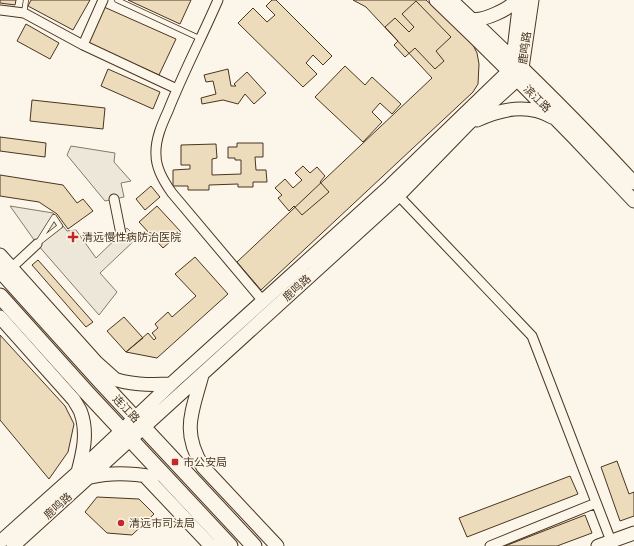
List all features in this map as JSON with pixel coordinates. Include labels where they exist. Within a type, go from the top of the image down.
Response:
[{"type":"main road","name":"连江路","points":[[5,271],[90,370],[254,546]]},
{"type":"main road","name":"连江路","points":[[0,296],[61,375],[126,435],[229,546]]},
{"type":"street","points":[[83,45],[103,0]]},
{"type":"street","points":[[218,0],[164,120],[157,145],[156,156],[160,172],[166,185],[263,301]]},
{"type":"street","name":"滨江路","points":[[436,0],[601,147],[634,183]]},
{"type":"street","name":"滨江路","points":[[451,0],[471,19],[558,120],[634,201]]},
{"type":"street","points":[[471,19],[481,19],[507,9],[514,4],[516,0]]},
{"type":"street","name":"鹿鸣路","points":[[13,546],[83,475],[126,435],[202,375],[394,191],[515,69],[520,0]]},
{"type":"street","name":"鹿鸣路","points":[[140,423],[171,384],[263,301],[394,191],[468,124],[515,69],[532,0]]},
{"type":"street","points":[[0,10],[24,13],[83,45],[177,89]]},
{"type":"street","points":[[468,124],[503,110],[527,108],[538,110],[558,120]]},
{"type":"street","points":[[394,191],[532,336],[596,503],[617,544]]},
{"type":"street","points":[[114,199],[121,234]]},
{"type":"street","points":[[5,271],[37,244]]},
{"type":"street","points":[[0,255],[5,271],[115,379]]},
{"type":"street","points":[[0,317],[61,375],[81,414],[84,426],[85,438],[83,451],[83,475],[126,473],[169,480]]},
{"type":"street","points":[[90,370],[115,379],[148,385],[171,384]]},
{"type":"street","points":[[202,375],[192,414],[190,429],[191,443],[203,467],[277,546]]},
{"type":"street","name":"鹿鸣路","points":[[0,542],[83,475]]},
{"type":"street","points":[[145,476],[211,546],[229,546]]},
{"type":"street","points":[[490,546],[596,503]]},
{"type":"street","points":[[261,546],[262,530]]},
{"type":"street","points":[[617,544],[634,533]]},
{"type":"street","points":[[598,546],[634,542]]},
{"type":"lane","points":[[24,13],[26,0]]},
{"type":"lane","points":[[117,0],[201,39]]},
{"type":"lane","points":[[54,217],[60,226],[37,244],[45,231],[54,217]]},
{"type":"shaded area","points":[[71,146],[115,153],[114,162],[131,181],[121,183],[124,197],[105,201],[67,155]]},
{"type":"shaded area","points":[[10,206],[53,213],[67,231],[76,230],[96,258],[127,228],[137,238],[100,273],[117,292],[99,315],[37,244]]},
{"type":"building","points":[[0,0],[16,0],[15,5],[0,3]]},
{"type":"building","points":[[31,0],[90,0],[73,30],[28,6]]},
{"type":"building","points":[[128,0],[191,0],[180,24]]},
{"type":"building","points":[[272,0],[276,0],[332,56],[323,65],[313,55],[306,63],[317,74],[303,87],[238,23],[253,8],[267,22],[275,15],[266,6]]},
{"type":"building","points":[[353,0],[426,0],[471,41],[477,53],[479,64],[478,84],[473,92],[261,290],[237,262],[432,78],[366,7]]},
{"type":"building","points":[[416,1],[451,37],[436,51],[444,61],[435,69],[415,48],[405,57],[394,45],[398,41],[385,27],[395,18],[409,32],[414,27],[402,14]]},
{"type":"building","points":[[104,7],[176,39],[159,75],[88,43]]},
{"type":"building","points":[[26,24],[59,43],[50,59],[17,41]]},
{"type":"building","points":[[345,66],[365,85],[372,77],[401,104],[392,114],[380,103],[372,112],[382,122],[363,142],[315,97]]},
{"type":"building","points":[[108,69],[160,92],[153,109],[101,86]]},
{"type":"building","points":[[228,69],[231,86],[236,86],[234,84],[247,72],[266,93],[254,104],[245,94],[238,104],[223,100],[202,104],[201,98],[216,94],[213,81],[206,82],[204,75]]},
{"type":"building","points":[[32,100],[105,108],[103,129],[30,121]]},
{"type":"building","points":[[0,137],[46,143],[45,157],[0,151]]},
{"type":"building","points":[[237,143],[263,143],[263,157],[255,157],[256,170],[266,170],[267,182],[253,182],[253,187],[238,187],[238,184],[209,185],[209,190],[188,190],[188,186],[173,186],[173,170],[190,169],[190,165],[181,165],[181,145],[216,144],[217,158],[212,159],[212,175],[241,174],[241,160],[228,158],[228,147],[237,147]]},
{"type":"building","points":[[303,166],[310,173],[317,167],[325,176],[320,182],[329,192],[302,215],[294,206],[289,211],[278,198],[282,195],[275,188],[285,179],[293,188],[302,180],[295,173]]},
{"type":"building","points":[[0,175],[63,185],[77,203],[83,199],[93,211],[68,229],[57,214],[39,202],[0,196]]},
{"type":"building","points":[[151,186],[160,197],[145,210],[136,199]]},
{"type":"building","points":[[157,206],[181,232],[163,248],[139,222]]},
{"type":"building","points":[[195,257],[228,294],[157,358],[126,352],[148,333],[154,340],[156,338],[152,333],[158,328],[155,324],[168,312],[172,317],[196,296],[175,274]]},
{"type":"building","points":[[38,260],[93,322],[86,327],[32,265]]},
{"type":"building","points":[[124,317],[143,338],[126,352],[107,331]]},
{"type":"building","points":[[0,335],[65,406],[74,424],[68,452],[49,479],[0,420]]},
{"type":"building","points":[[617,461],[629,494],[634,492],[634,516],[620,521],[601,467]]},
{"type":"building","points":[[570,476],[578,494],[467,537],[459,518]]},
{"type":"building","name":"清远市司法局","points":[[97,497],[139,499],[154,514],[132,535],[107,533],[85,512]]},
{"type":"building","points":[[585,515],[592,533],[557,546],[505,546]]},
{"type":"place","name":"清远慢性病防治医院","points":[[73,237]]},
{"type":"place","name":"市公安局","points":[[175,462]]},
{"type":"place","name":"清远市司法局","points":[[121,523]]}]
